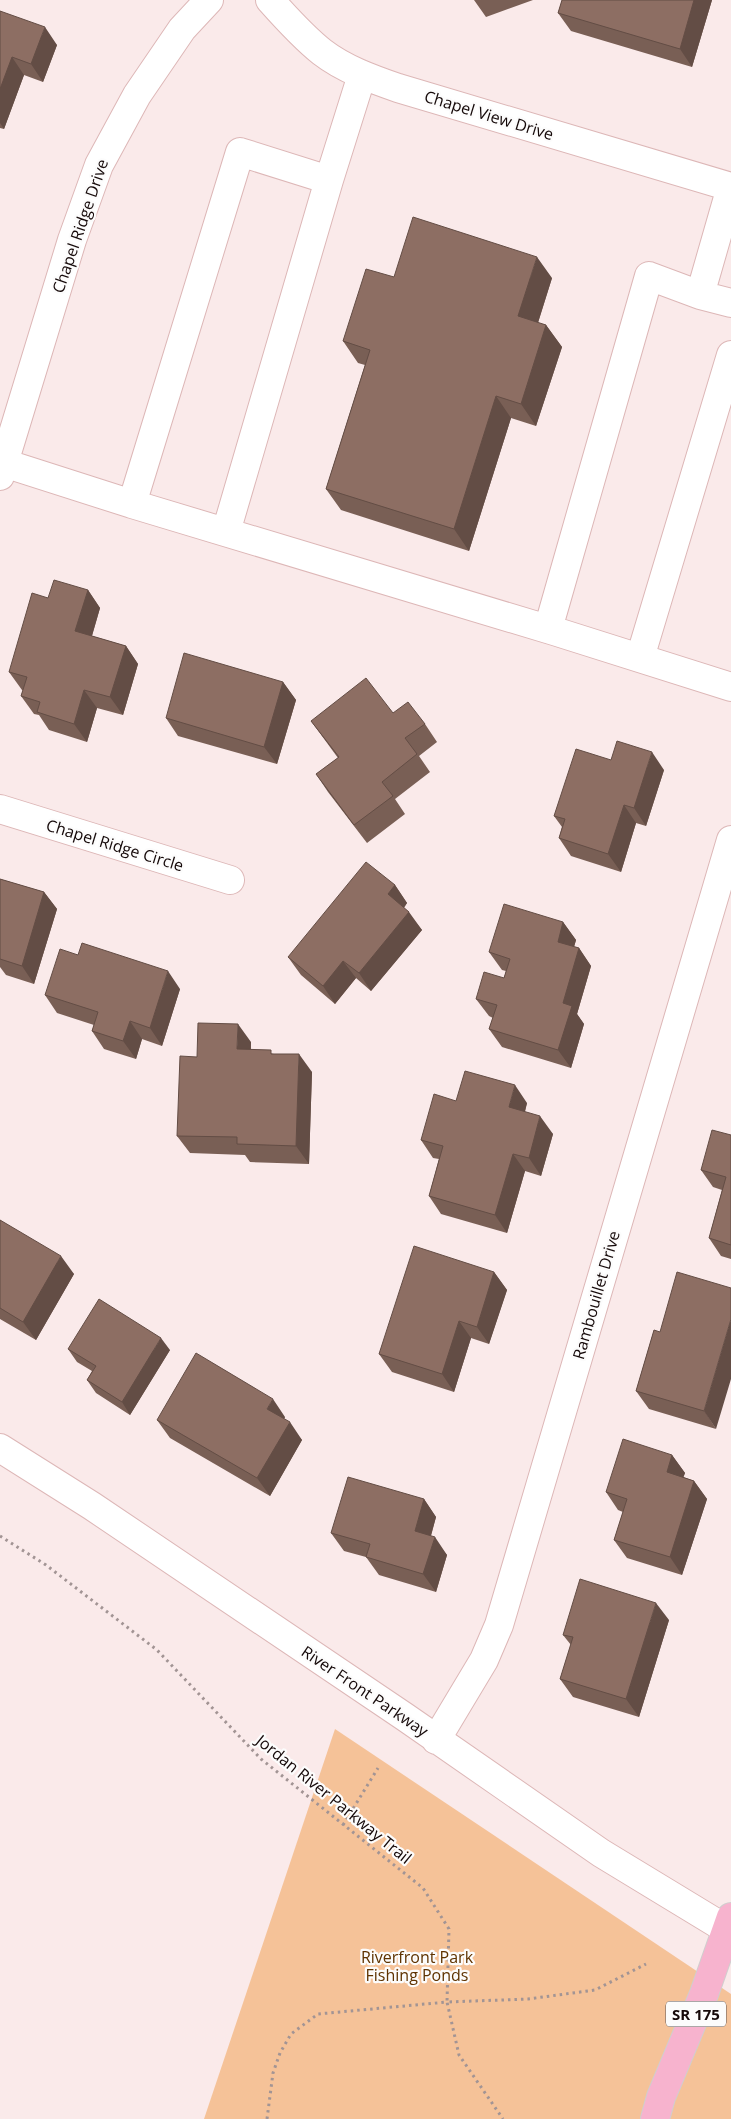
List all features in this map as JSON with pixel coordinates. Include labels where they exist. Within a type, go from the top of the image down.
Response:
[{"type":"main road","name":"SR 175","points":[[658,2108],[730,1926]]},
{"type":"street","name":"Chapel Ridge Drive","points":[[2,469],[72,240],[99,165],[136,94],[182,29],[209,0]]},
{"type":"street","name":"Chapel View Drive","points":[[270,0],[323,53],[362,75],[398,88],[731,187]]},
{"type":"street","points":[[226,532],[329,180],[362,75]]},
{"type":"street","points":[[132,504],[240,152],[329,180]]},
{"type":"street","points":[[700,294],[731,187]]},
{"type":"street","points":[[548,629],[650,276],[731,303]]},
{"type":"street","points":[[640,658],[731,355]]},
{"type":"street","points":[[2,469],[132,504],[226,532],[548,629],[731,687]]},
{"type":"street","name":"Chapel Ridge Circle","points":[[0,809],[230,880]]},
{"type":"street","name":"Rambouillet Drive","points":[[436,1740],[484,1660],[499,1625],[731,840]]},
{"type":"street","name":"River Front Parkway","points":[[0,1448],[101,1512],[601,1853],[730,1926]]},
{"type":"path","name":"Jordan River Parkway Trail","points":[[0,1536],[46,1564],[158,1650],[261,1759],[423,1888],[449,1929],[448,2002],[459,2055],[503,2119]]},
{"type":"path","points":[[343,1825],[378,1768]]},
{"type":"path","points":[[267,2119],[273,2072],[280,2053],[291,2034],[318,2014],[448,2002],[528,2000],[595,1990],[646,1964]]},
{"type":"green space","name":"Riverfront Park Fishing Ponds","points":[[335,1729],[731,1994],[731,2119],[204,2119]]},
{"type":"building","points":[[562,0],[694,0],[680,49],[558,13]]},
{"type":"building","points":[[0,11],[45,27],[31,64],[12,57],[0,89]]},
{"type":"building","points":[[413,217],[537,257],[518,316],[546,325],[521,404],[496,396],[454,529],[326,489],[370,350],[343,341],[366,269],[394,277]]},
{"type":"building","points":[[54,580],[88,590],[75,631],[126,646],[110,697],[84,690],[74,724],[37,712],[40,702],[21,696],[27,677],[9,672],[32,593],[48,598]]},
{"type":"building","points":[[184,653],[283,682],[264,747],[166,718]]},
{"type":"building","points":[[366,678],[393,713],[408,702],[425,724],[405,738],[417,754],[382,782],[393,796],[354,825],[316,774],[339,757],[311,721]]},
{"type":"building","points":[[617,741],[652,752],[634,808],[624,805],[608,854],[559,838],[565,819],[554,816],[576,749],[611,760]]},
{"type":"building","points":[[366,862],[395,885],[388,894],[409,912],[359,973],[343,961],[323,986],[288,957]]},
{"type":"building","points":[[0,879],[44,892],[22,966],[0,959]]},
{"type":"building","points":[[504,904],[563,922],[558,942],[579,948],[563,1003],[572,1006],[558,1050],[489,1029],[497,1005],[476,999],[484,972],[504,978],[510,959],[489,952]]},
{"type":"building","points":[[82,943],[168,971],[150,1028],[130,1021],[123,1041],[92,1031],[98,1012],[45,995],[60,949],[78,955]]},
{"type":"building","points":[[198,1023],[238,1024],[237,1049],[271,1050],[271,1054],[299,1054],[296,1146],[237,1144],[237,1137],[177,1136],[180,1056],[197,1057]]},
{"type":"building","points":[[465,1071],[515,1085],[509,1107],[540,1116],[529,1158],[513,1154],[495,1215],[429,1196],[443,1146],[421,1140],[434,1094],[456,1101]]},
{"type":"building","points":[[712,1130],[731,1135],[731,1245],[709,1238],[726,1177],[701,1170]]},
{"type":"building","points":[[0,1220],[61,1256],[23,1322],[0,1308]]},
{"type":"building","points":[[414,1246],[494,1272],[477,1327],[459,1321],[442,1374],[379,1354]]},
{"type":"building","points":[[677,1272],[731,1288],[731,1319],[704,1411],[636,1391],[654,1330],[660,1332]]},
{"type":"building","points":[[99,1299],[161,1338],[122,1402],[87,1380],[96,1366],[68,1349]]},
{"type":"building","points":[[196,1353],[273,1399],[267,1409],[290,1422],[257,1478],[157,1420]]},
{"type":"building","points":[[623,1439],[672,1455],[667,1472],[694,1481],[670,1557],[614,1540],[627,1499],[606,1492]]},
{"type":"building","points":[[348,1477],[424,1499],[415,1531],[435,1537],[423,1574],[366,1557],[370,1544],[331,1533]]},
{"type":"building","points":[[580,1579],[656,1603],[626,1699],[560,1679],[573,1637],[563,1635]]}]
